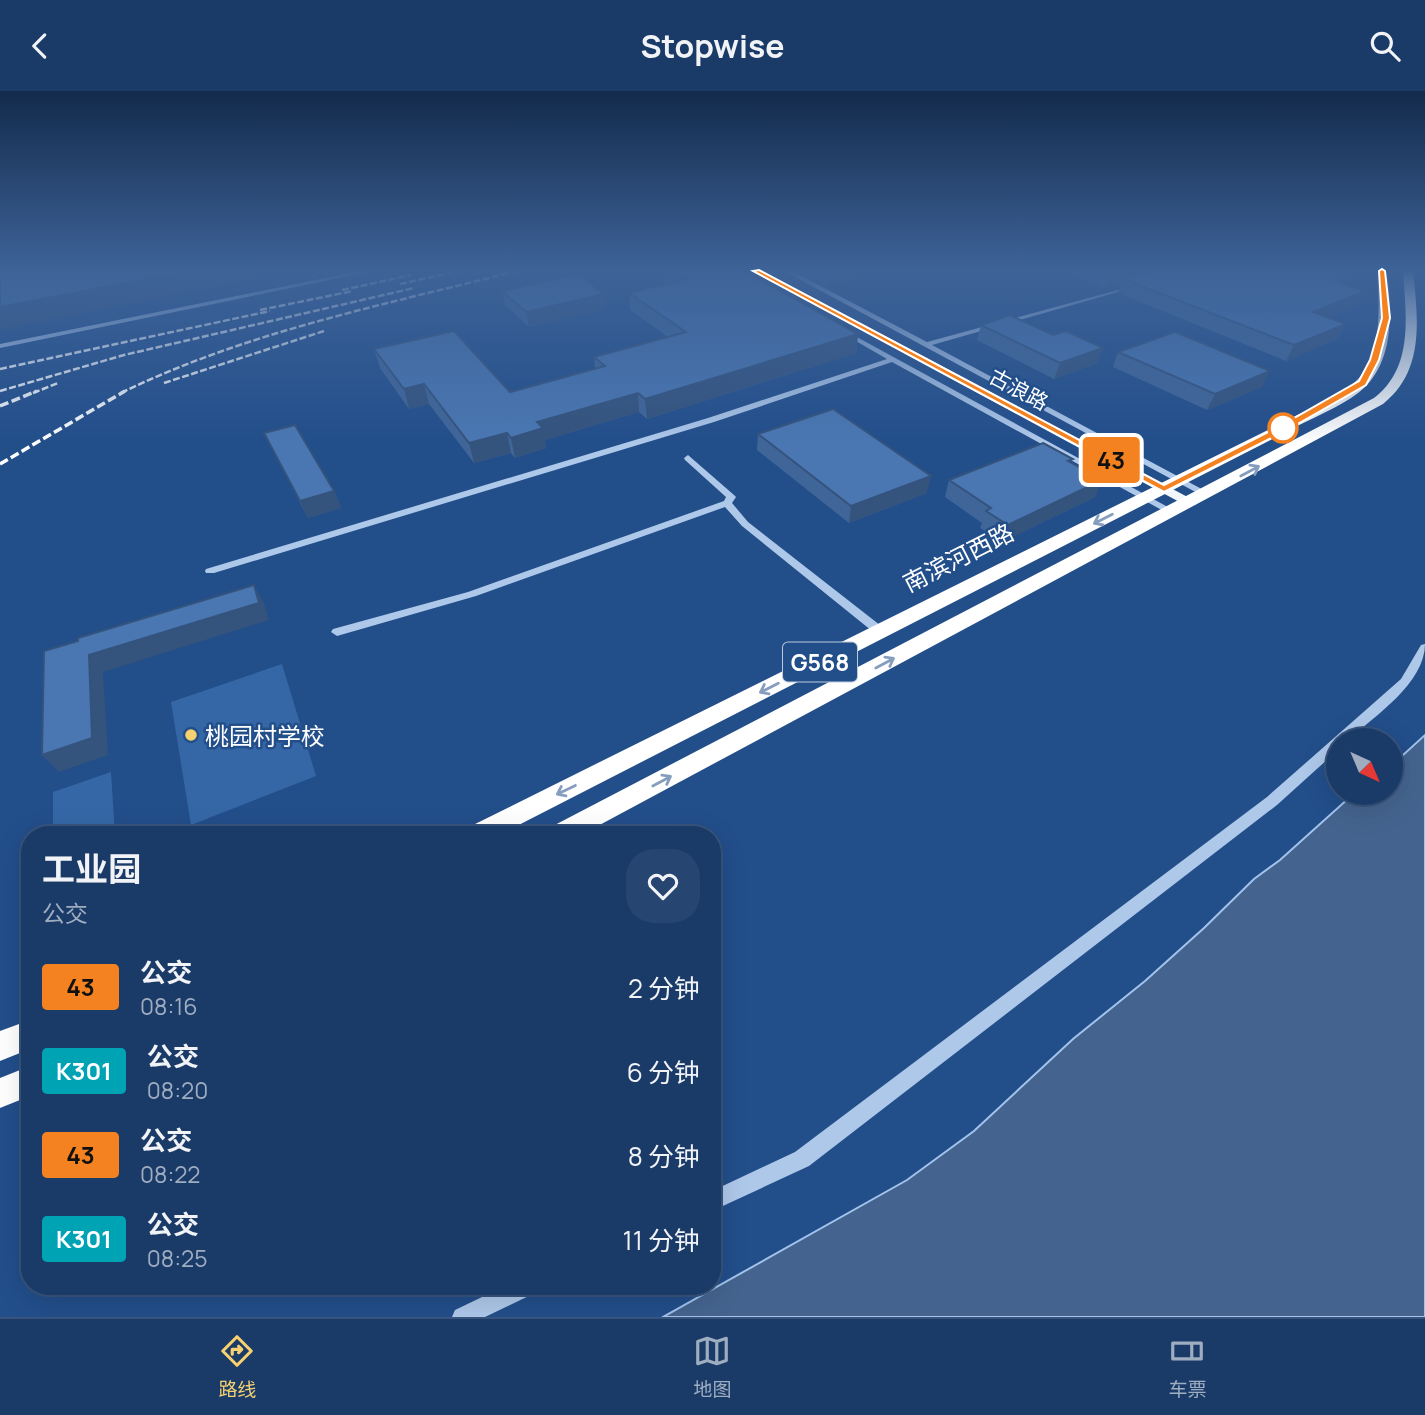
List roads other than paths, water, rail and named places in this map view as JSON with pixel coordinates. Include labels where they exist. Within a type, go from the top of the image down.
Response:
[{"type":"highway","name":"南滨河西路","points":[[494,826],[1283,428],[1363,383],[1374,360],[1383,328]]},
{"type":"highway","name":"G568","points":[[575,826],[1189,503],[1387,394],[1409,362],[1413,328]]},
{"type":"highway","points":[[0,1046],[21,1038]]},
{"type":"highway","points":[[0,1093],[21,1085]]},
{"type":"main road","name":"古浪路","points":[[857,328],[1189,503]]},
{"type":"street","points":[[0,347],[91,328]]},
{"type":"street","points":[[836,328],[892,359],[1189,503]]},
{"type":"street","points":[[898,328],[929,344],[1163,489]]},
{"type":"street","points":[[929,344],[985,328]]},
{"type":"street","points":[[211,571],[711,420],[892,359]]},
{"type":"street","points":[[337,632],[472,594],[727,503],[731,497],[688,458]]},
{"type":"street","points":[[727,503],[745,524],[881,632]]},
{"type":"street","points":[[1354,728],[1405,682],[1425,648]]},
{"type":"street","points":[[721,1197],[802,1159],[1272,800],[1326,752]]},
{"type":"street","points":[[462,1317],[509,1295]]},
{"type":"railway","points":[[0,369],[190,328]]},
{"type":"railway","points":[[0,391],[124,355],[240,328]]},
{"type":"railway","points":[[123,392],[217,353],[295,328]]},
{"type":"railway","points":[[164,383],[324,331]]},
{"type":"railway","points":[[33,393],[58,383]]},
{"type":"railway","points":[[0,406],[37,391]]},
{"type":"railway","points":[[0,464],[123,392]]},
{"type":"place","name":"桃园村学校","points":[[191,735]]}]
